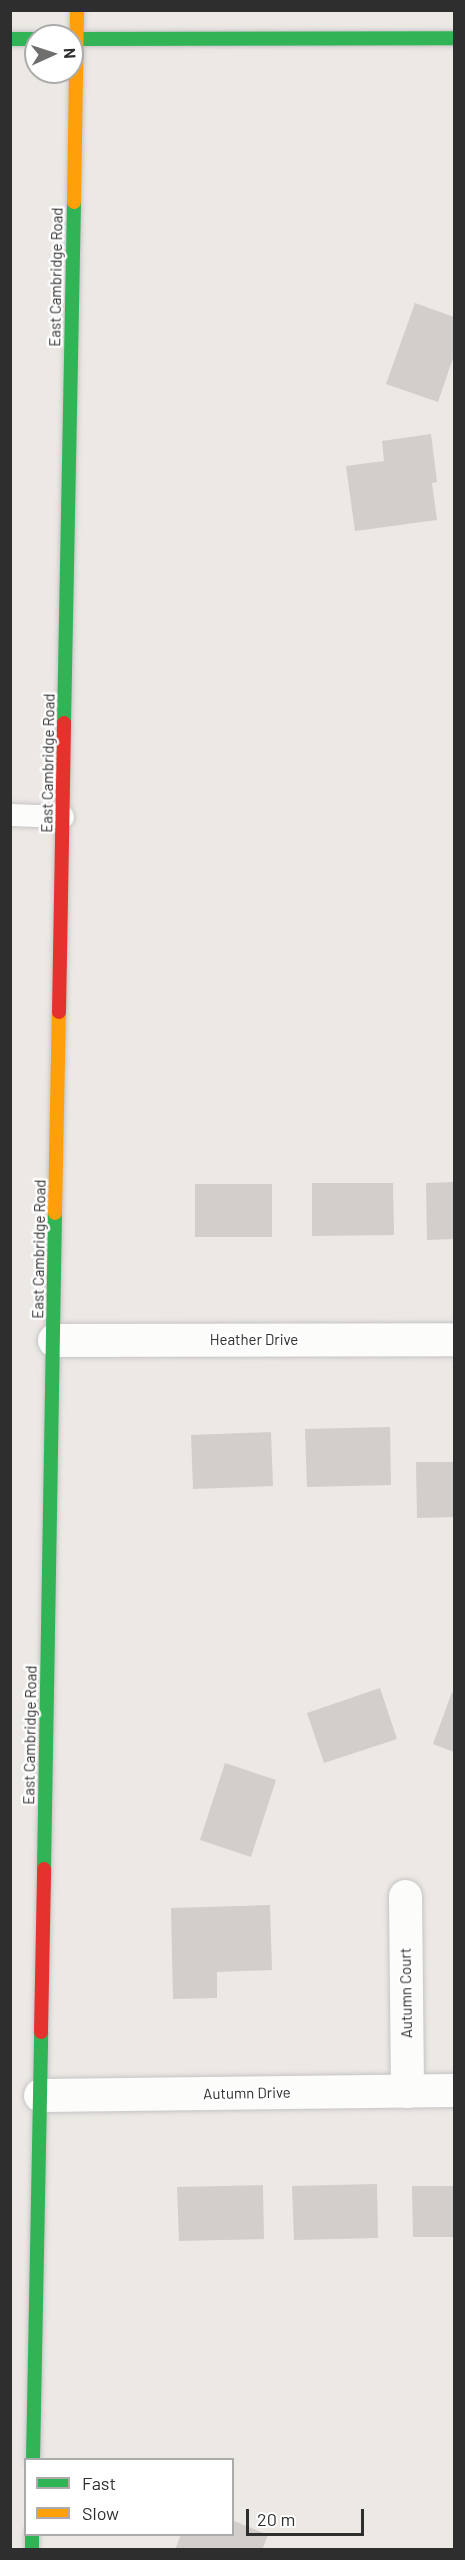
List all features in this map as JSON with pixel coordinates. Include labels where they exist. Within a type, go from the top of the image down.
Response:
[{"type":"street","points":[[84,39],[454,38]]},
{"type":"street","name":"East Cambridge Road","points":[[33,2458],[63,817],[73,84]]},
{"type":"street","name":"Heather Drive","points":[[54,1340],[454,1339]]},
{"type":"street","name":"Autumn Court","points":[[405,1896],[407,2091]]},
{"type":"street","name":"Autumn Drive","points":[[40,2095],[454,2090]]},
{"type":"lane","points":[[10,815],[63,817]]},
{"type":"building","points":[[415,303],[454,317],[454,355],[438,402],[386,384]]},
{"type":"building","points":[[431,434],[437,482],[432,483],[437,520],[355,531],[346,466],[384,461],[382,441]]},
{"type":"building","points":[[454,1182],[454,1239],[427,1240],[426,1183]]},
{"type":"building","points":[[312,1183],[393,1183],[394,1235],[312,1236]]},
{"type":"building","points":[[195,1184],[272,1184],[272,1237],[195,1237]]},
{"type":"building","points":[[390,1427],[391,1485],[307,1487],[305,1429]]},
{"type":"building","points":[[271,1432],[273,1486],[193,1489],[191,1435]]},
{"type":"building","points":[[416,1462],[454,1462],[454,1517],[417,1518]]},
{"type":"building","points":[[380,1688],[397,1739],[324,1763],[307,1713]]},
{"type":"building","points":[[452,1692],[454,1693],[454,1752],[433,1744]]},
{"type":"building","points":[[225,1763],[276,1780],[251,1857],[200,1840]]},
{"type":"building","points":[[270,1905],[272,1970],[217,1972],[217,1998],[173,1999],[171,1908]]},
{"type":"building","points":[[377,2184],[378,2238],[294,2240],[292,2186]]},
{"type":"building","points":[[263,2185],[264,2239],[179,2241],[177,2187]]},
{"type":"building","points":[[412,2186],[454,2186],[454,2237],[413,2237]]},
{"type":"building","points":[[234,2521],[268,2535],[262,2550],[175,2550],[180,2536],[234,2536]]},
{"type":"traffic: fast","points":[[84,39],[454,38]]},
{"type":"traffic: fast","points":[[10,39],[24,39]]},
{"type":"traffic: fast","points":[[64,723],[74,202]]},
{"type":"traffic: fast","points":[[44,1869],[55,1213]]},
{"type":"traffic: fast","points":[[33,2458],[41,2032]]},
{"type":"traffic: fast","points":[[32,2536],[32,2550]]},
{"type":"traffic: slow","points":[[74,202],[77,10]]},
{"type":"traffic: slow","points":[[55,1213],[59,1012]]},
{"type":"traffic: jam","points":[[59,1012],[64,723]]},
{"type":"traffic: jam","points":[[41,2032],[44,1869]]}]
